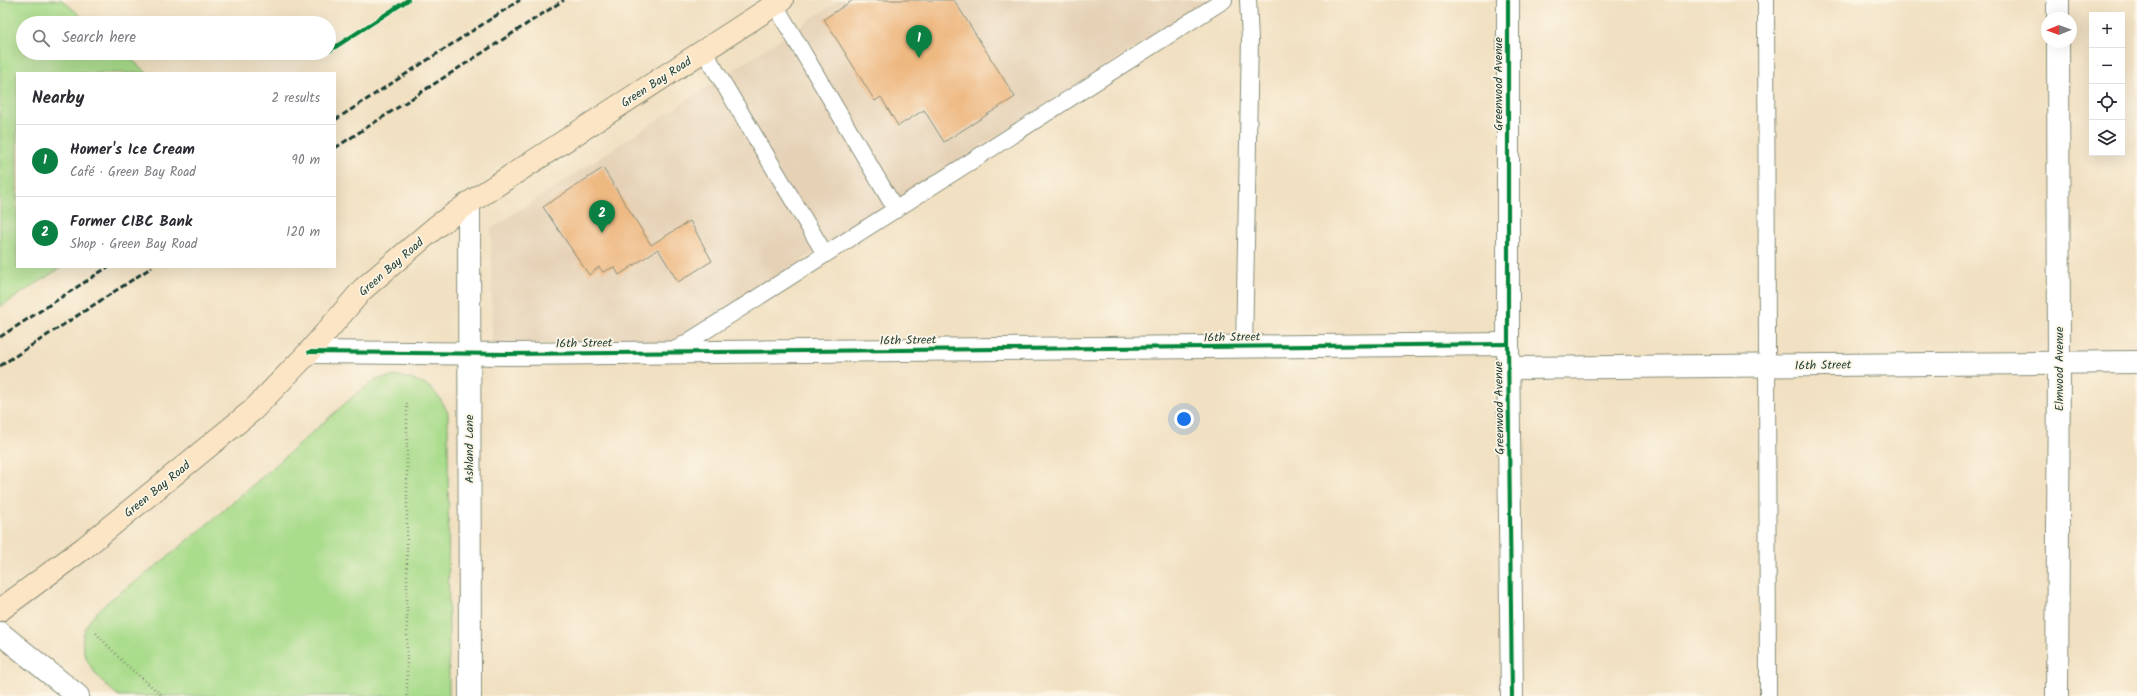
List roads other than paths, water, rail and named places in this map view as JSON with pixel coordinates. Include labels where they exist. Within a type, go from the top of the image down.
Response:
[{"type":"main road","name":"Green Bay Road","points":[[0,610],[84,548],[253,410],[309,352],[363,289],[437,226],[469,203],[778,2]]},
{"type":"street","name":"Greenwood Avenue","points":[[1508,0],[1508,368],[1512,696]]},
{"type":"street","points":[[2058,0],[2058,12]]},
{"type":"street","name":"Elmwood Avenue","points":[[2057,696],[2059,363],[2058,48]]},
{"type":"street","name":"Ashland Lane","points":[[469,203],[470,696]]},
{"type":"street","name":"16th Street","points":[[309,352],[470,354],[1508,344]]},
{"type":"street","name":"16th Street","points":[[1508,368],[2137,362]]},
{"type":"street","points":[[0,633],[78,696]]},
{"type":"lane","points":[[672,352],[1224,0]]},
{"type":"lane","points":[[1244,347],[1250,39],[1248,0]]},
{"type":"lane","points":[[1766,0],[1768,696]]},
{"type":"lane","points":[[778,2],[896,210]]},
{"type":"lane","points":[[704,51],[825,254]]},
{"type":"railway","points":[[336,119],[520,0]]},
{"type":"railway","points":[[336,147],[564,0]]},
{"type":"railway","points":[[0,337],[106,268]]},
{"type":"railway","points":[[0,366],[150,268]]},
{"type":"place","name":"Homer's Ice Cream","points":[[919,58]]},
{"type":"place","name":"Former CIBC Bank","points":[[602,233]]}]
